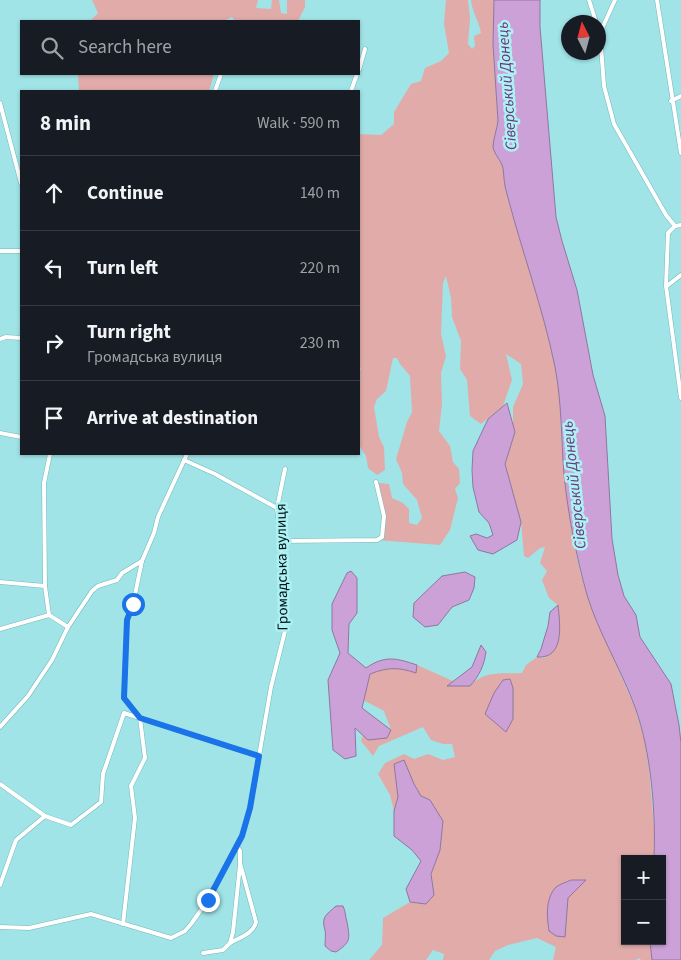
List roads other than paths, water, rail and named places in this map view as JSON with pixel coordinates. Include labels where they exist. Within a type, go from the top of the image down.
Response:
[{"type":"street","points":[[589,0],[594,15]]},
{"type":"street","points":[[606,17],[615,0]]},
{"type":"street","points":[[657,0],[681,153]]},
{"type":"street","points":[[360,65],[365,49]]},
{"type":"street","points":[[602,60],[604,86],[614,124],[666,215],[675,226]]},
{"type":"street","points":[[215,90],[221,75]]},
{"type":"street","points":[[351,90],[357,75]]},
{"type":"street","points":[[672,100],[681,96]]},
{"type":"street","points":[[0,103],[20,179]]},
{"type":"street","points":[[681,224],[675,226],[668,233],[666,286],[681,398]]},
{"type":"street","points":[[0,251],[20,251]]},
{"type":"street","points":[[666,286],[681,275]]},
{"type":"street","points":[[0,339],[6,337],[20,338]]},
{"type":"street","points":[[0,434],[20,437]]},
{"type":"street","points":[[50,455],[44,483],[45,586],[49,614],[68,627]]},
{"type":"street","points":[[122,924],[135,818],[130,786],[145,758],[140,718],[124,698],[127,620],[133,604],[142,561],[154,533],[158,517],[186,455]]},
{"type":"street","points":[[184,460],[215,474],[277,508]]},
{"type":"street","name":"Громадська вулиця","points":[[0,927],[29,928],[98,914],[122,924],[171,938],[185,931],[208,900],[242,836],[250,808],[271,687],[285,631],[281,541],[277,508],[285,469]]},
{"type":"street","points":[[281,541],[377,540],[382,537],[384,516],[376,482]]},
{"type":"street","points":[[0,727],[28,696],[52,660],[68,627],[92,591],[98,586],[117,580],[122,573],[142,561]]},
{"type":"street","points":[[0,582],[45,586]]},
{"type":"street","points":[[0,629],[49,614]]},
{"type":"street","points":[[0,784],[45,816],[71,825],[101,802],[103,774],[124,712],[259,756]]},
{"type":"street","points":[[0,885],[16,840],[45,816]]},
{"type":"street","points":[[230,943],[234,932],[234,909],[240,863],[240,851],[237,847]]},
{"type":"street","points":[[203,953],[223,950],[230,943],[252,931],[256,926],[240,863]]},
{"type":"water","name":"Сіверський Донець","points":[[494,0],[540,0],[540,27],[556,217],[577,290],[593,375],[605,416],[612,539],[618,575],[624,596],[636,615],[640,637],[671,684],[679,725],[681,743],[681,960],[652,960],[650,945],[666,945],[666,855],[654,855],[653,802],[649,762],[640,724],[635,707],[587,595],[573,535],[563,461],[560,407],[555,367],[545,323],[506,191],[503,168],[493,147],[498,121],[493,44]]},
{"type":"water","points":[[507,403],[515,432],[505,464],[521,522],[517,540],[493,554],[478,550],[470,536],[476,534],[487,538],[493,535],[489,523],[479,512],[473,487],[473,451],[488,419]]},
{"type":"water","points":[[351,571],[357,578],[357,613],[349,624],[348,653],[366,668],[385,659],[417,665],[416,673],[393,669],[370,674],[362,708],[391,730],[387,738],[368,740],[355,728],[356,756],[345,759],[333,750],[328,680],[340,653],[332,630],[332,604],[347,573]]},
{"type":"water","points":[[465,572],[475,577],[474,588],[469,600],[452,607],[438,625],[425,627],[413,617],[414,603],[442,576]]},
{"type":"water","points":[[558,605],[560,621],[559,639],[552,652],[546,656],[537,657],[548,626],[550,612]]},
{"type":"water","points":[[481,645],[486,652],[484,662],[470,686],[447,686],[472,667]]},
{"type":"water","points":[[510,679],[513,688],[513,719],[506,732],[485,714],[494,693],[503,680]]},
{"type":"water","points":[[404,760],[421,796],[430,800],[443,821],[440,850],[431,874],[434,895],[426,904],[410,902],[406,889],[421,861],[412,850],[394,836],[394,811],[398,797],[394,764]]},
{"type":"water","points":[[571,880],[586,880],[568,898],[565,937],[556,936],[549,931],[548,903],[556,887]]},
{"type":"water","points":[[336,906],[343,906],[344,908],[349,936],[347,943],[336,952],[331,951],[325,946],[324,919]]}]
